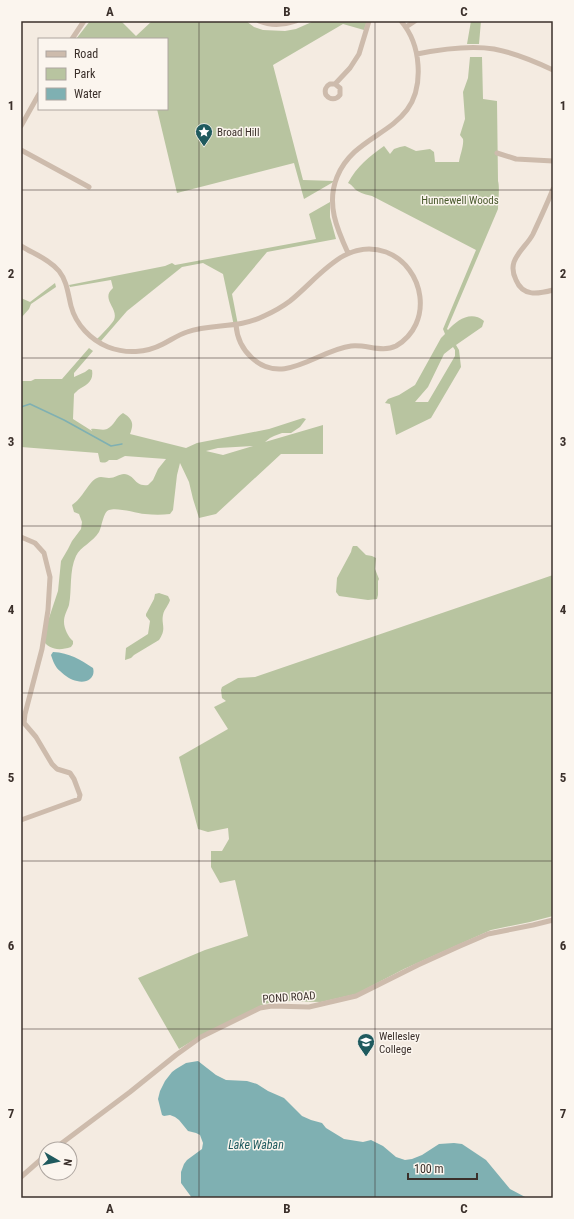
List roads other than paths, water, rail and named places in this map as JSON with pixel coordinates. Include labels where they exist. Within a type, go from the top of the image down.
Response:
[{"type":"street","points":[[73,38],[84,21]]},
{"type":"street","points":[[259,21],[275,24],[296,21]]},
{"type":"street","points":[[335,84],[350,68],[359,54],[369,21]]},
{"type":"street","points":[[348,253],[337,227],[334,215],[332,202],[335,182],[350,157],[400,119],[412,105],[418,87],[419,74],[414,42],[401,21]]},
{"type":"street","points":[[406,27],[415,21]]},
{"type":"street","points":[[417,54],[457,48],[489,48],[519,56],[553,70]]},
{"type":"street","points":[[21,126],[38,96]]},
{"type":"street","points":[[21,150],[89,187]]},
{"type":"street","points":[[497,153],[516,159],[553,161]]},
{"type":"street","points":[[553,189],[532,236],[518,253],[514,262],[513,270],[518,286],[524,290],[535,293],[553,290]]},
{"type":"street","points":[[21,246],[46,260],[58,269],[65,282],[73,311],[85,331],[94,339],[111,348],[129,352],[158,347],[181,334],[192,330],[207,327],[236,325],[262,317],[284,306],[332,263],[348,253],[360,250],[366,249],[383,251],[399,259],[414,277],[420,295],[419,313],[412,330],[408,336],[394,347],[385,349],[362,345],[346,346],[296,367],[285,369],[272,368],[255,361],[246,353],[238,339],[236,325]]},
{"type":"street","points":[[21,537],[35,543],[44,553],[50,577],[48,610],[43,641],[24,714],[24,723],[36,737],[52,764],[57,769],[70,773],[80,795],[79,799],[21,820]]},
{"type":"street","name":"POND ROAD","points":[[65,1141],[201,1037],[260,1008],[272,1006],[309,1007],[356,996],[418,965],[488,934],[553,920]]},
{"type":"street","points":[[21,1178],[38,1162]]},
{"type":"water","points":[[53,652],[74,657],[93,668],[94,672],[92,677],[84,682],[68,678],[55,666],[51,655]]},
{"type":"water","name":"Lake Waban","points":[[198,1061],[216,1075],[226,1080],[247,1081],[257,1084],[284,1098],[302,1116],[322,1123],[326,1128],[344,1139],[363,1142],[371,1140],[383,1146],[396,1157],[405,1160],[422,1155],[439,1144],[462,1144],[486,1160],[510,1189],[527,1198],[192,1198],[181,1183],[181,1172],[187,1160],[202,1149],[203,1143],[200,1135],[188,1131],[175,1117],[170,1115],[162,1115],[158,1099],[165,1081],[172,1072],[186,1063]]},
{"type":"waterway","points":[[21,407],[30,404],[64,420],[111,446],[122,444]]},
{"type":"place","name":"Broad Hill","points":[[204,147]]},
{"type":"place","name":"Wellesley College","points":[[366,1057]]},
{"type":"park label","name":"Hunnewell Woods","points":[[460,200]]}]
